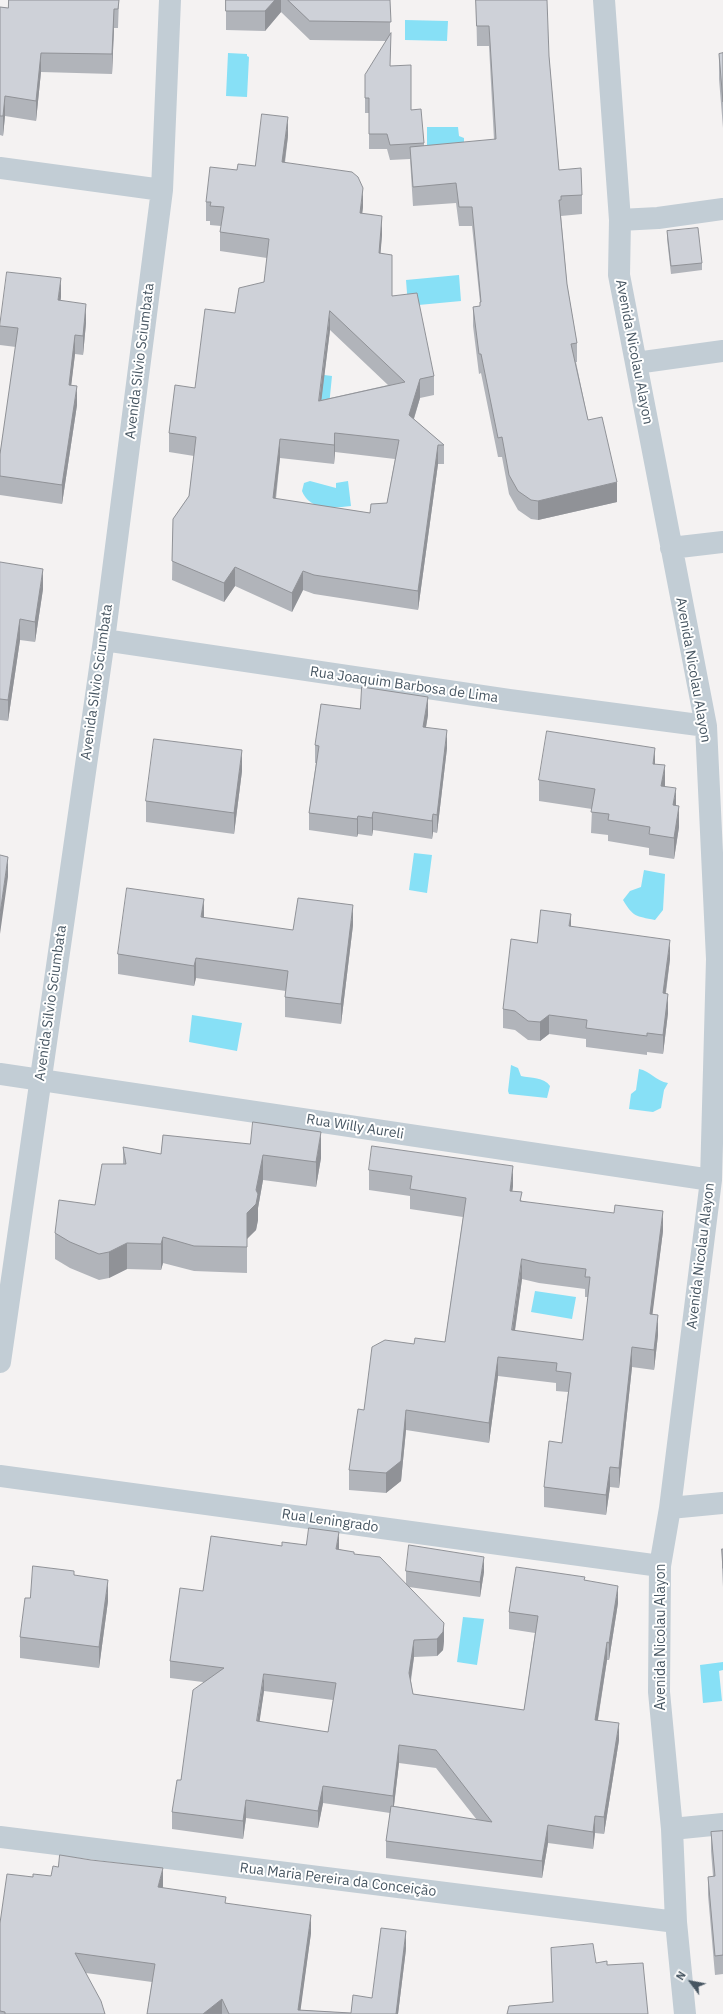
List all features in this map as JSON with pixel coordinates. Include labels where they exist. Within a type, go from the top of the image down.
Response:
[{"type":"street","name":"Avenida Silvio Sciumbata","points":[[0,1362],[104,640],[162,190],[170,0]]},
{"type":"street","name":"Avenida Nicolau Alayon","points":[[604,0],[620,220],[619,275],[706,726],[717,959],[711,1180],[670,1508],[660,1566],[659,1692],[672,1829],[676,1922],[685,2014]]},
{"type":"street","points":[[0,168],[162,190]]},
{"type":"street","points":[[620,220],[658,218],[723,209]]},
{"type":"street","points":[[636,363],[723,351]]},
{"type":"street","points":[[671,548],[723,542]]},
{"type":"street","name":"Rua Joaquim Barbosa de Lima","points":[[104,640],[501,699],[706,726]]},
{"type":"street","name":"Rua Willy Aureli","points":[[0,1074],[711,1180]]},
{"type":"street","name":"Rua Leningrado","points":[[0,1476],[660,1566]]},
{"type":"street","points":[[670,1508],[723,1503]]},
{"type":"street","points":[[672,1829],[723,1824]]},
{"type":"street","name":"Rua Maria Pereira da Conceição","points":[[0,1837],[676,1922]]},
{"type":"water","points":[[405,20],[448,21],[447,41],[405,40]]},
{"type":"water","points":[[228,53],[247,54],[249,57],[247,97],[226,96]]},
{"type":"water","points":[[427,127],[458,127],[459,136],[464,138],[464,151],[427,151]]},
{"type":"water","points":[[459,275],[461,301],[408,306],[406,280]]},
{"type":"water","points":[[309,373],[332,376],[329,406],[306,403]]},
{"type":"water","points":[[310,481],[336,488],[336,483],[348,481],[351,506],[323,507],[310,502],[302,491],[304,483]]},
{"type":"water","points":[[414,853],[432,855],[427,893],[409,890]]},
{"type":"water","points":[[644,870],[665,874],[663,910],[655,920],[636,915],[630,910],[623,900],[630,891],[641,887]]},
{"type":"water","points":[[192,1015],[242,1023],[237,1051],[189,1042]]},
{"type":"water","points":[[511,1065],[518,1068],[521,1076],[537,1078],[547,1083],[550,1086],[547,1098],[509,1094],[508,1091]]},
{"type":"water","points":[[639,1069],[668,1083],[664,1090],[661,1108],[653,1112],[629,1109],[631,1094],[636,1090]]},
{"type":"water","points":[[535,1291],[576,1297],[572,1319],[531,1312]]},
{"type":"water","points":[[463,1617],[484,1619],[477,1665],[457,1662]]},
{"type":"water","points":[[723,1662],[723,1670],[719,1671],[722,1701],[703,1703],[700,1665]]},
{"type":"building","points":[[9,0],[119,0],[118,9],[114,9],[112,54],[41,53],[36,101],[5,96],[3,116],[0,116],[0,7],[8,8]]},
{"type":"building","points":[[226,0],[275,0],[265,11],[226,11]]},
{"type":"building","points":[[288,0],[390,0],[391,22],[310,21]]},
{"type":"building","points":[[476,0],[547,0],[549,56],[559,170],[581,168],[582,195],[561,196],[561,200],[559,200],[567,284],[577,343],[571,344],[588,420],[602,417],[617,482],[538,501],[531,500],[518,491],[509,475],[502,437],[498,438],[481,354],[479,354],[473,307],[480,306],[481,302],[472,207],[459,207],[456,183],[413,187],[410,147],[496,139],[489,26],[477,26]]},
{"type":"building","points":[[391,33],[390,66],[411,65],[411,110],[421,109],[424,143],[390,145],[387,134],[369,134],[369,98],[365,98],[365,75]]},
{"type":"building","points":[[723,53],[723,102],[719,54]]},
{"type":"building","points":[[262,114],[288,117],[282,162],[352,172],[358,177],[363,188],[360,213],[382,216],[379,253],[392,255],[392,296],[417,293],[434,376],[420,379],[409,415],[444,445],[438,445],[418,591],[314,575],[303,571],[292,593],[235,567],[224,583],[172,561],[173,519],[189,496],[196,437],[169,433],[175,385],[195,388],[205,309],[235,313],[239,288],[264,282],[269,239],[220,232],[224,207],[210,206],[211,202],[206,202],[210,167],[237,170],[238,164],[255,166]],"holes":[[[330,311],[405,382],[319,401]],[[335,433],[399,440],[387,503],[371,504],[370,513],[273,498],[280,439],[334,445]]]},
{"type":"building","points":[[698,228],[702,263],[671,266],[667,231]]},
{"type":"building","points":[[7,272],[61,278],[58,300],[86,304],[83,336],[75,335],[69,385],[77,386],[62,485],[0,476],[0,454],[18,328],[0,326]]},
{"type":"building","points":[[0,562],[43,569],[35,622],[20,619],[8,700],[0,699]]},
{"type":"building","points":[[362,687],[428,697],[423,727],[447,730],[437,815],[433,814],[432,821],[373,812],[372,818],[358,816],[357,819],[309,813],[319,746],[315,745],[321,704],[360,709]]},
{"type":"building","points":[[547,731],[655,748],[653,764],[665,765],[661,786],[676,788],[673,805],[679,806],[674,838],[649,834],[650,827],[608,820],[609,814],[591,812],[595,789],[539,780]]},
{"type":"building","points":[[154,739],[242,750],[234,813],[146,801]]},
{"type":"building","points":[[0,855],[8,857],[0,914]]},
{"type":"building","points":[[127,888],[204,899],[201,917],[293,930],[298,898],[353,905],[341,1004],[285,997],[288,971],[196,958],[194,966],[118,954]]},
{"type":"building","points":[[541,910],[571,914],[569,926],[670,940],[663,993],[668,994],[663,1035],[647,1033],[647,1036],[586,1028],[587,1020],[549,1015],[540,1022],[528,1021],[515,1011],[503,1009],[511,939],[537,943]]},
{"type":"building","points":[[253,1122],[321,1132],[316,1162],[263,1155],[256,1190],[258,1194],[256,1204],[247,1213],[247,1247],[194,1246],[163,1237],[161,1244],[127,1243],[109,1252],[99,1254],[70,1242],[55,1233],[59,1200],[95,1205],[102,1164],[126,1164],[123,1147],[161,1154],[163,1135],[250,1144]]},
{"type":"building","points":[[372,1146],[513,1166],[510,1191],[522,1192],[520,1201],[614,1213],[615,1205],[663,1211],[650,1314],[658,1315],[654,1350],[632,1347],[619,1468],[610,1467],[606,1495],[544,1487],[549,1441],[562,1443],[571,1373],[556,1371],[557,1363],[498,1357],[489,1423],[406,1410],[401,1461],[386,1473],[349,1470],[358,1409],[364,1410],[372,1347],[385,1340],[414,1344],[415,1338],[445,1342],[466,1198],[410,1189],[412,1176],[369,1170]],"holes":[[[522,1259],[539,1263],[586,1269],[585,1277],[590,1277],[583,1340],[512,1330]]]},
{"type":"building","points":[[309,1528],[339,1532],[336,1549],[354,1552],[354,1554],[380,1557],[444,1623],[443,1632],[437,1639],[414,1640],[409,1673],[413,1694],[524,1710],[538,1616],[509,1612],[516,1567],[585,1577],[584,1580],[618,1586],[609,1643],[607,1642],[595,1720],[619,1723],[604,1817],[595,1816],[593,1832],[548,1825],[542,1861],[386,1841],[391,1806],[492,1822],[436,1750],[399,1745],[393,1796],[323,1786],[318,1811],[246,1800],[243,1821],[172,1812],[177,1780],[181,1780],[193,1690],[224,1668],[170,1661],[180,1588],[203,1591],[211,1536],[282,1546],[282,1542],[306,1545]],"holes":[[[264,1674],[336,1683],[328,1732],[257,1721]]]},
{"type":"building","points":[[409,1545],[484,1557],[480,1582],[406,1571]]},
{"type":"building","points":[[33,1566],[74,1571],[74,1575],[108,1580],[99,1647],[20,1637],[25,1598],[30,1598]]},
{"type":"building","points":[[723,1831],[723,1955],[715,1956],[708,1877],[715,1876],[711,1832]]},
{"type":"building","points":[[60,1855],[163,1868],[158,1887],[226,1897],[225,1903],[311,1915],[298,2010],[351,2013],[353,1995],[372,1998],[381,1928],[406,1931],[396,2014],[229,2014],[222,1999],[203,2014],[147,2014],[155,1964],[75,1953],[101,2001],[105,2014],[5,2014],[5,2012],[0,2011],[0,1923],[7,1874],[33,1877],[33,1874],[51,1876],[53,1866],[58,1867]]},
{"type":"building","points":[[593,1944],[596,1963],[607,1961],[607,1965],[643,1963],[648,2014],[507,2014],[509,2006],[553,2002],[551,1948]]}]
